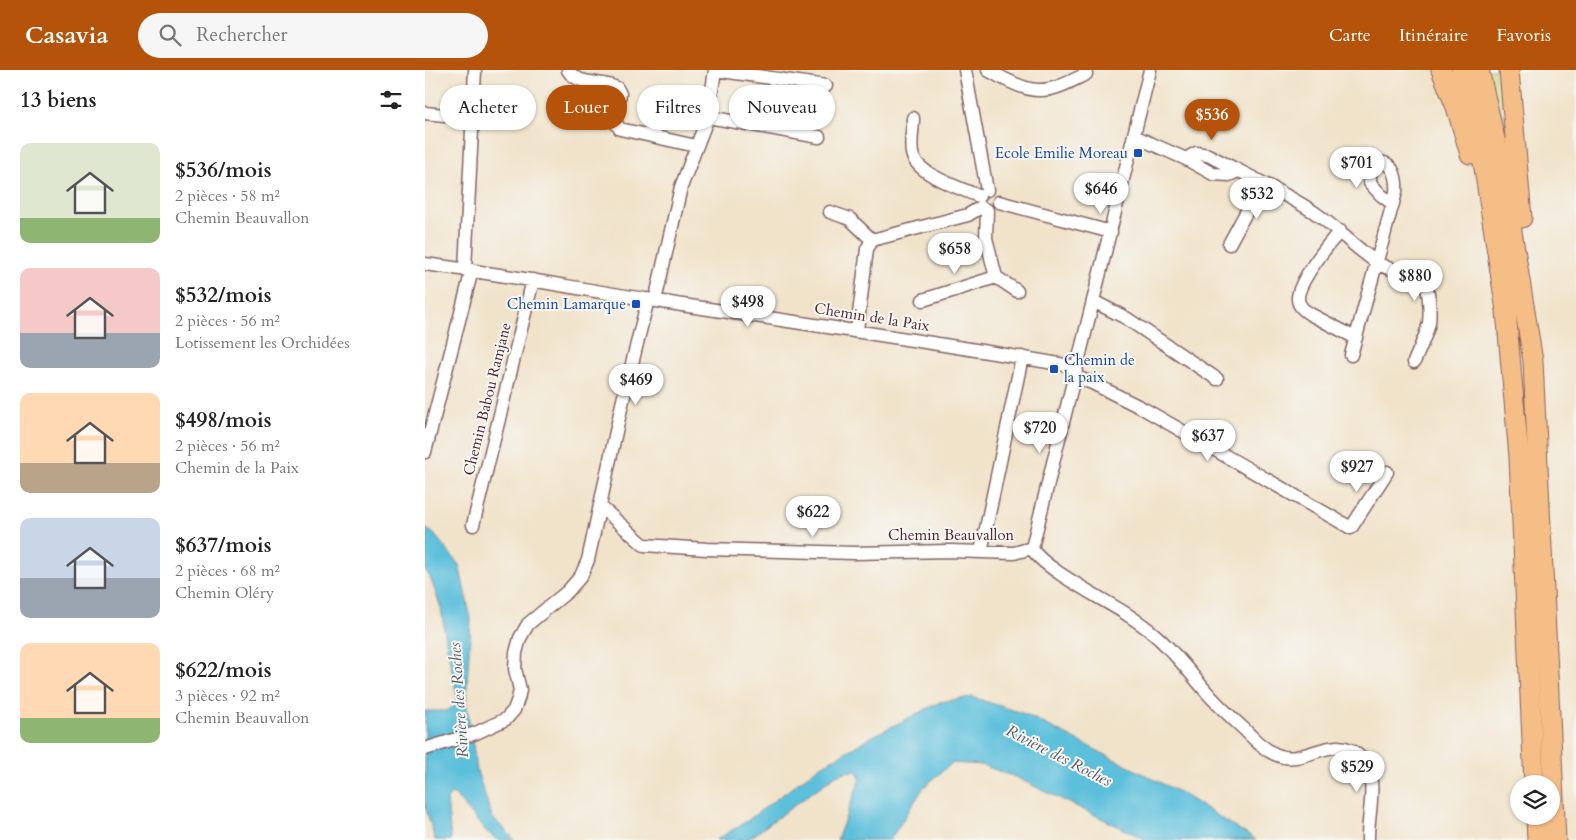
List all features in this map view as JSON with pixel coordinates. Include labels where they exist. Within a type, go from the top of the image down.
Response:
[{"type":"highway","points":[[1441,70],[1456,107],[1470,152],[1506,311]]},
{"type":"highway","points":[[1461,70],[1484,168],[1506,311],[1519,457],[1535,775]]},
{"type":"highway","points":[[1479,70],[1502,169],[1533,361]]},
{"type":"highway","points":[[1509,70],[1533,361],[1557,840]]},
{"type":"highway","points":[[1536,825],[1537,840]]},
{"type":"street","points":[[474,85],[475,70]]},
{"type":"street","points":[[568,70],[570,74],[579,79],[617,88],[620,94],[615,122],[620,129],[696,146]]},
{"type":"street","points":[[713,85],[715,70],[819,85]]},
{"type":"street","points":[[965,70],[984,201],[986,238],[996,277],[1017,291]]},
{"type":"street","points":[[988,70],[1004,80],[1037,91],[1062,86],[1086,74]]},
{"type":"street","name":"Chemin Beauvallon","points":[[601,507],[644,545],[854,553],[1014,553],[1032,548],[1150,70]]},
{"type":"street","points":[[425,113],[440,115]]},
{"type":"street","points":[[913,118],[912,154],[917,164],[926,172],[984,201]]},
{"type":"street","points":[[719,119],[819,137]]},
{"type":"street","points":[[425,452],[468,270],[473,130]]},
{"type":"street","points":[[425,750],[476,733],[506,719],[514,710],[519,699],[515,669],[516,653],[520,638],[528,624],[568,592],[581,576],[589,560],[622,404],[652,300],[681,187],[703,130]]},
{"type":"street","points":[[1134,136],[1186,158],[1213,174],[1221,176],[1238,171],[1262,183],[1310,209],[1340,231],[1377,263],[1391,271],[1415,277],[1422,281],[1427,287],[1429,296],[1429,323],[1414,362]]},
{"type":"street","points":[[1229,244],[1262,183]]},
{"type":"street","points":[[857,330],[867,249],[872,240],[968,215],[994,191],[998,195],[999,202],[1111,232]]},
{"type":"street","points":[[1351,356],[1393,204]]},
{"type":"street","points":[[830,212],[850,218],[872,240]]},
{"type":"street","points":[[1340,231],[1316,261],[1299,292],[1298,299],[1300,305],[1310,314],[1356,338]]},
{"type":"street","name":"Chemin de la Paix","points":[[425,264],[1022,357],[1075,371],[1092,383],[1144,409],[1351,528],[1387,472]]},
{"type":"street","points":[[923,300],[996,277]]},
{"type":"street","name":"Chemin Babou Ramjane","points":[[473,525],[533,280]]},
{"type":"street","points":[[1093,301],[1126,318],[1217,379]]},
{"type":"street","points":[[981,552],[1022,357]]},
{"type":"street","points":[[1032,548],[1034,553],[1042,560],[1072,581],[1129,615],[1156,636],[1213,699],[1269,752],[1283,758],[1295,758],[1336,746],[1354,751],[1360,756],[1365,762],[1371,786],[1368,840]]},
{"type":"green space","points":[[1485,70],[1501,70],[1502,112],[1509,149],[1504,149]]},
{"type":"water","name":"Rivière des Roches","points":[[425,528],[434,534],[459,565],[471,619],[466,700],[477,771],[492,817],[515,840],[497,840],[484,829],[456,796],[451,794],[447,799],[451,840],[435,840],[425,805],[425,711],[447,711],[454,706],[457,696],[441,608],[430,577],[425,570]]},
{"type":"water","name":"Rivière des Roches","points":[[972,697],[1025,714],[1181,793],[1256,840],[1147,840],[1013,776],[982,765],[952,763],[924,787],[890,840],[837,840],[860,779],[856,771],[848,771],[836,775],[747,840],[716,840],[747,821],[818,768],[873,736],[940,702]]},
{"type":"place","name":"Ecole Emilie Moreau","points":[[1138,153]]},
{"type":"place","name":"Chemin Lamarque","points":[[636,304]]},
{"type":"place","name":"Chemin de la paix","points":[[1054,369]]}]
